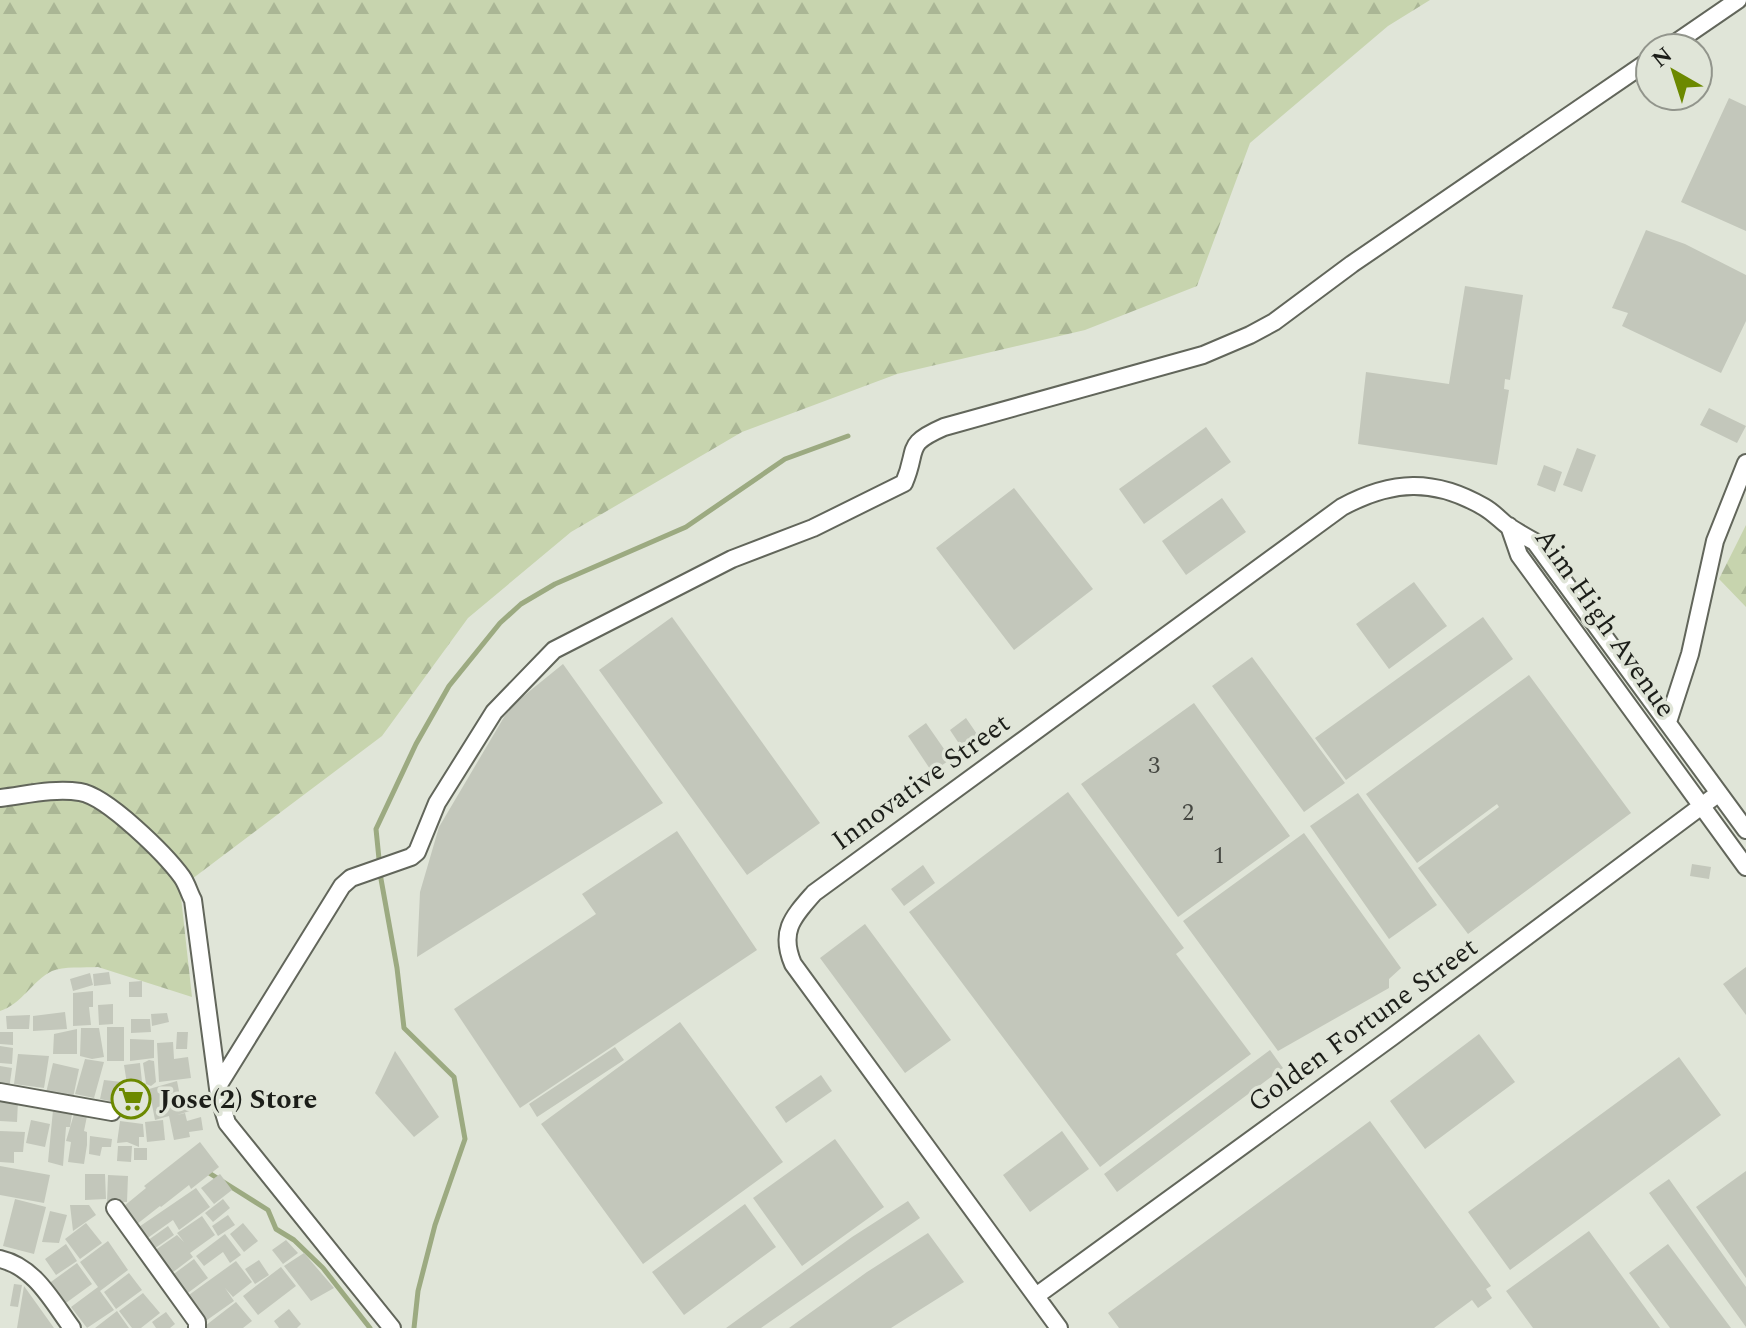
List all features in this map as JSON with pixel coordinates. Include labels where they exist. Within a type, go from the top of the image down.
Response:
[{"type":"street","points":[[1691,32],[1738,0]]},
{"type":"street","points":[[218,1086],[342,886],[351,878],[411,857],[422,844],[437,803],[494,712],[554,650],[732,559],[813,528],[904,483],[910,469],[913,446],[922,437],[944,427],[1203,355],[1274,322],[1352,264],[1634,71]]},
{"type":"street","points":[[1668,722],[1690,654],[1715,541],[1746,463]]},
{"type":"street","name":"Innovative Street","points":[[1059,1328],[793,964],[787,949],[786,932],[798,910],[814,893],[1185,620],[1342,507],[1366,494],[1393,488],[1437,486],[1487,508],[1509,526]]},
{"type":"street","name":"Aim High Avenue","points":[[1509,526],[1535,542],[1746,830]]},
{"type":"street","name":"Aim High Avenue","points":[[1509,526],[1519,555],[1746,867]]},
{"type":"street","points":[[0,798],[58,790],[83,792],[103,802],[132,825],[183,878],[193,900],[222,1109],[235,1134],[392,1328]]},
{"type":"street","name":"Golden Fortune Street","points":[[1036,1296],[1392,1037],[1719,793]]},
{"type":"street","points":[[0,1092],[112,1112]]},
{"type":"street","points":[[115,1208],[197,1322],[197,1328]]},
{"type":"street","points":[[0,1259],[32,1275],[72,1328]]},
{"type":"green space","points":[[0,0],[1430,0],[1388,26],[1250,143],[1197,286],[1085,330],[897,374],[742,432],[571,532],[468,618],[382,736],[180,888],[192,997],[98,967],[68,968],[45,975],[15,1003],[0,1011]]},
{"type":"green space","points":[[1746,525],[1746,607],[1719,579]]},
{"type":"building","points":[[1729,98],[1746,106],[1746,231],[1681,202]]},
{"type":"building","points":[[1646,230],[1685,244],[1746,275],[1746,321],[1721,373],[1622,326],[1628,313],[1612,308]]},
{"type":"building","points":[[1465,286],[1523,295],[1510,380],[1505,379],[1504,389],[1509,390],[1497,465],[1358,444],[1366,372],[1449,384]]},
{"type":"building","points":[[1709,408],[1746,426],[1737,443],[1700,425]]},
{"type":"building","points":[[1206,427],[1231,462],[1144,524],[1119,489]]},
{"type":"building","points":[[1577,448],[1596,455],[1582,492],[1563,485]]},
{"type":"building","points":[[1544,465],[1562,472],[1555,492],[1537,485]]},
{"type":"building","points":[[1014,488],[1093,589],[1014,650],[936,548]]},
{"type":"building","points":[[1222,498],[1246,532],[1186,575],[1162,541]]},
{"type":"building","points":[[1414,582],[1447,626],[1389,669],[1356,624]]},
{"type":"building","points":[[672,617],[820,823],[747,875],[599,670]]},
{"type":"building","points":[[1483,617],[1513,659],[1346,780],[1315,738]]},
{"type":"building","points":[[1252,657],[1345,783],[1304,812],[1212,686]]},
{"type":"building","points":[[563,664],[663,803],[417,957],[420,892],[439,827],[510,707]]},
{"type":"building","points":[[1529,675],[1631,813],[1468,934],[1418,868],[1499,807],[1497,804],[1417,863],[1366,794]]},
{"type":"building","points":[[1194,703],[1290,836],[1178,917],[1081,784]]},
{"type":"building","points":[[966,718],[979,737],[962,748],[950,730]]},
{"type":"building","points":[[926,723],[951,759],[932,772],[908,736]]},
{"type":"building","points":[[1068,792],[1184,948],[1176,954],[1251,1054],[1100,1167],[909,912]]},
{"type":"building","points":[[1358,793],[1437,905],[1389,939],[1310,826]]},
{"type":"building","points":[[677,831],[757,950],[520,1108],[454,1009],[596,914],[582,894]]},
{"type":"building","points":[[1304,833],[1401,968],[1389,979],[1389,988],[1278,1051],[1183,921]]},
{"type":"building","points":[[1692,864],[1711,867],[1709,879],[1690,876]]},
{"type":"building","points":[[923,865],[935,883],[904,906],[891,889]]},
{"type":"building","points":[[865,924],[951,1040],[905,1073],[820,958]]},
{"type":"building","points":[[1746,967],[1746,1015],[1723,984]]},
{"type":"building","points":[[109,972],[111,984],[94,986],[93,974]]},
{"type":"building","points":[[90,973],[93,985],[73,991],[70,979]]},
{"type":"building","points":[[142,981],[142,997],[129,997],[129,982]]},
{"type":"building","points":[[93,991],[93,1007],[89,1007],[91,1025],[73,1026],[73,993]]},
{"type":"building","points":[[113,1004],[113,1024],[99,1025],[98,1005]]},
{"type":"building","points":[[65,1012],[67,1029],[33,1031],[33,1016]]},
{"type":"building","points":[[167,1013],[169,1022],[152,1026],[151,1014]]},
{"type":"building","points":[[30,1015],[29,1029],[7,1029],[6,1016]]},
{"type":"building","points":[[131,1019],[150,1019],[151,1032],[131,1033]]},
{"type":"building","points":[[680,1022],[783,1162],[643,1264],[541,1124]]},
{"type":"building","points":[[107,1027],[124,1027],[124,1061],[107,1061]]},
{"type":"building","points":[[81,1028],[99,1028],[104,1057],[92,1059],[80,1056]]},
{"type":"building","points":[[77,1029],[77,1054],[53,1054],[54,1034]]},
{"type":"building","points":[[0,1032],[13,1032],[13,1045],[0,1044]]},
{"type":"building","points":[[177,1032],[188,1032],[187,1049],[176,1049]]},
{"type":"building","points":[[1479,1034],[1515,1082],[1425,1149],[1390,1101]]},
{"type":"building","points":[[130,1039],[154,1040],[154,1058],[130,1061]]},
{"type":"building","points":[[173,1042],[174,1059],[188,1057],[191,1078],[159,1082],[157,1043]]},
{"type":"building","points":[[0,1046],[13,1048],[12,1064],[0,1063]]},
{"type":"building","points":[[615,1047],[624,1060],[537,1117],[529,1104]]},
{"type":"building","points":[[1270,1050],[1283,1068],[1117,1192],[1104,1174]]},
{"type":"building","points":[[395,1051],[439,1117],[414,1137],[375,1093]]},
{"type":"building","points":[[18,1054],[49,1056],[44,1088],[14,1084]]},
{"type":"building","points":[[1679,1057],[1721,1115],[1510,1270],[1468,1212]]},
{"type":"building","points":[[85,1059],[104,1062],[94,1098],[75,1094]]},
{"type":"building","points":[[154,1061],[156,1082],[151,1086],[146,1084],[143,1063]]},
{"type":"building","points":[[53,1063],[79,1069],[73,1098],[46,1093]]},
{"type":"building","points":[[140,1063],[142,1082],[127,1084],[124,1065]]},
{"type":"building","points":[[0,1066],[12,1068],[9,1089],[0,1088]]},
{"type":"building","points":[[821,1075],[832,1091],[786,1123],[775,1107]]},
{"type":"building","points":[[104,1080],[122,1082],[119,1103],[100,1099]]},
{"type":"building","points":[[177,1081],[180,1096],[161,1102],[192,1095],[196,1109],[177,1115],[185,1113],[187,1121],[201,1117],[203,1130],[189,1132],[190,1137],[174,1140],[169,1116],[155,1120],[149,1089]]},
{"type":"building","points":[[145,1083],[151,1103],[128,1105],[130,1085]]},
{"type":"building","points":[[0,1100],[18,1101],[17,1122],[0,1121]]},
{"type":"building","points":[[53,1110],[72,1114],[70,1127],[66,1127],[63,1166],[48,1162]]},
{"type":"building","points":[[74,1114],[87,1116],[84,1164],[68,1162],[71,1142],[66,1141]]},
{"type":"building","points":[[31,1120],[50,1124],[45,1147],[26,1143]]},
{"type":"building","points":[[163,1120],[165,1140],[147,1142],[145,1122]]},
{"type":"building","points":[[120,1121],[143,1124],[144,1137],[139,1137],[139,1147],[127,1142],[117,1143]]},
{"type":"building","points":[[1370,1121],[1491,1286],[1486,1289],[1492,1298],[1478,1308],[1472,1300],[1434,1328],[1119,1328],[1108,1313]]},
{"type":"building","points":[[0,1131],[25,1132],[23,1152],[14,1152],[14,1163],[0,1162]]},
{"type":"building","points":[[1062,1131],[1089,1169],[1030,1212],[1003,1175]]},
{"type":"building","points":[[90,1136],[112,1139],[111,1147],[102,1147],[100,1156],[89,1154]]},
{"type":"building","points":[[835,1139],[884,1207],[802,1266],[753,1198]]},
{"type":"building","points":[[200,1142],[219,1167],[191,1189],[189,1185],[132,1228],[118,1211]]},
{"type":"building","points":[[118,1146],[132,1146],[131,1162],[117,1161]]},
{"type":"building","points":[[134,1148],[147,1148],[147,1160],[134,1160]]},
{"type":"building","points":[[0,1166],[50,1175],[44,1203],[0,1195]]},
{"type":"building","points":[[1746,1171],[1746,1278],[1696,1207]]},
{"type":"building","points":[[85,1174],[105,1174],[106,1199],[85,1200]]},
{"type":"building","points":[[220,1174],[232,1190],[214,1204],[201,1188]]},
{"type":"building","points":[[108,1175],[128,1176],[127,1202],[107,1202]]},
{"type":"building","points":[[1669,1179],[1746,1287],[1746,1327],[1649,1193]]},
{"type":"building","points":[[196,1188],[210,1207],[179,1230],[173,1220],[142,1242],[133,1231]]},
{"type":"building","points":[[15,1199],[46,1207],[34,1254],[3,1246]]},
{"type":"building","points":[[223,1199],[230,1208],[213,1222],[205,1213]]},
{"type":"building","points":[[908,1201],[920,1218],[761,1328],[726,1328],[852,1237]]},
{"type":"building","points":[[745,1204],[776,1247],[684,1315],[652,1272]]},
{"type":"building","points":[[70,1205],[89,1205],[96,1215],[73,1231]]},
{"type":"building","points":[[50,1211],[67,1215],[59,1243],[42,1242]]},
{"type":"building","points":[[228,1215],[235,1225],[218,1236],[212,1226]]},
{"type":"building","points":[[202,1216],[215,1235],[190,1253],[193,1257],[168,1276],[151,1253],[177,1235],[184,1242],[177,1233]]},
{"type":"building","points":[[86,1223],[102,1243],[80,1259],[65,1239]]},
{"type":"building","points":[[243,1223],[258,1241],[244,1252],[230,1234]]},
{"type":"building","points":[[168,1226],[174,1235],[151,1251],[144,1243]]},
{"type":"building","points":[[1589,1231],[1660,1328],[1533,1328],[1506,1291]]},
{"type":"building","points":[[928,1233],[964,1282],[891,1328],[789,1328],[867,1272]]},
{"type":"building","points":[[225,1234],[241,1255],[230,1263],[223,1252],[204,1266],[196,1256]]},
{"type":"building","points":[[286,1240],[298,1253],[283,1264],[272,1250]]},
{"type":"building","points":[[108,1241],[128,1270],[100,1291],[114,1310],[87,1328],[71,1307],[98,1287],[80,1262]]},
{"type":"building","points":[[66,1244],[77,1261],[56,1275],[45,1259]]},
{"type":"building","points":[[1668,1244],[1731,1328],[1670,1328],[1629,1273]]},
{"type":"building","points":[[304,1253],[334,1288],[311,1301],[284,1266]]},
{"type":"building","points":[[194,1259],[208,1278],[181,1298],[167,1279]]},
{"type":"building","points":[[259,1260],[269,1275],[255,1284],[245,1269]]},
{"type":"building","points":[[236,1261],[252,1282],[233,1297],[225,1288],[234,1301],[200,1325],[182,1300]]},
{"type":"building","points":[[77,1263],[92,1284],[59,1308],[44,1287]]},
{"type":"building","points":[[281,1267],[296,1286],[258,1315],[243,1296]]},
{"type":"building","points":[[129,1273],[142,1290],[116,1309],[104,1292]]},
{"type":"building","points":[[14,1284],[22,1285],[18,1307],[10,1306]]},
{"type":"building","points":[[24,1286],[54,1328],[17,1328]]},
{"type":"building","points":[[143,1293],[160,1313],[141,1328],[132,1328],[119,1311]]},
{"type":"building","points":[[236,1302],[252,1321],[243,1328],[205,1326]]},
{"type":"building","points":[[289,1309],[301,1324],[297,1328],[279,1328],[274,1321]]},
{"type":"building","points":[[117,1311],[129,1328],[95,1328]]},
{"type":"building","points":[[166,1312],[175,1324],[170,1328],[156,1328],[152,1322]]},
{"type":"waterway","points":[[414,1328],[418,1291],[435,1225],[465,1139],[454,1077],[404,1028],[381,879],[376,829],[416,744],[449,686],[500,623],[521,604],[555,584],[686,527],[785,459],[848,436]]},
{"type":"waterway","points":[[206,1171],[268,1210],[276,1229],[294,1240],[323,1268],[370,1328]]},
{"type":"place","name":"Jose(2) Store","points":[[131,1099]]}]
